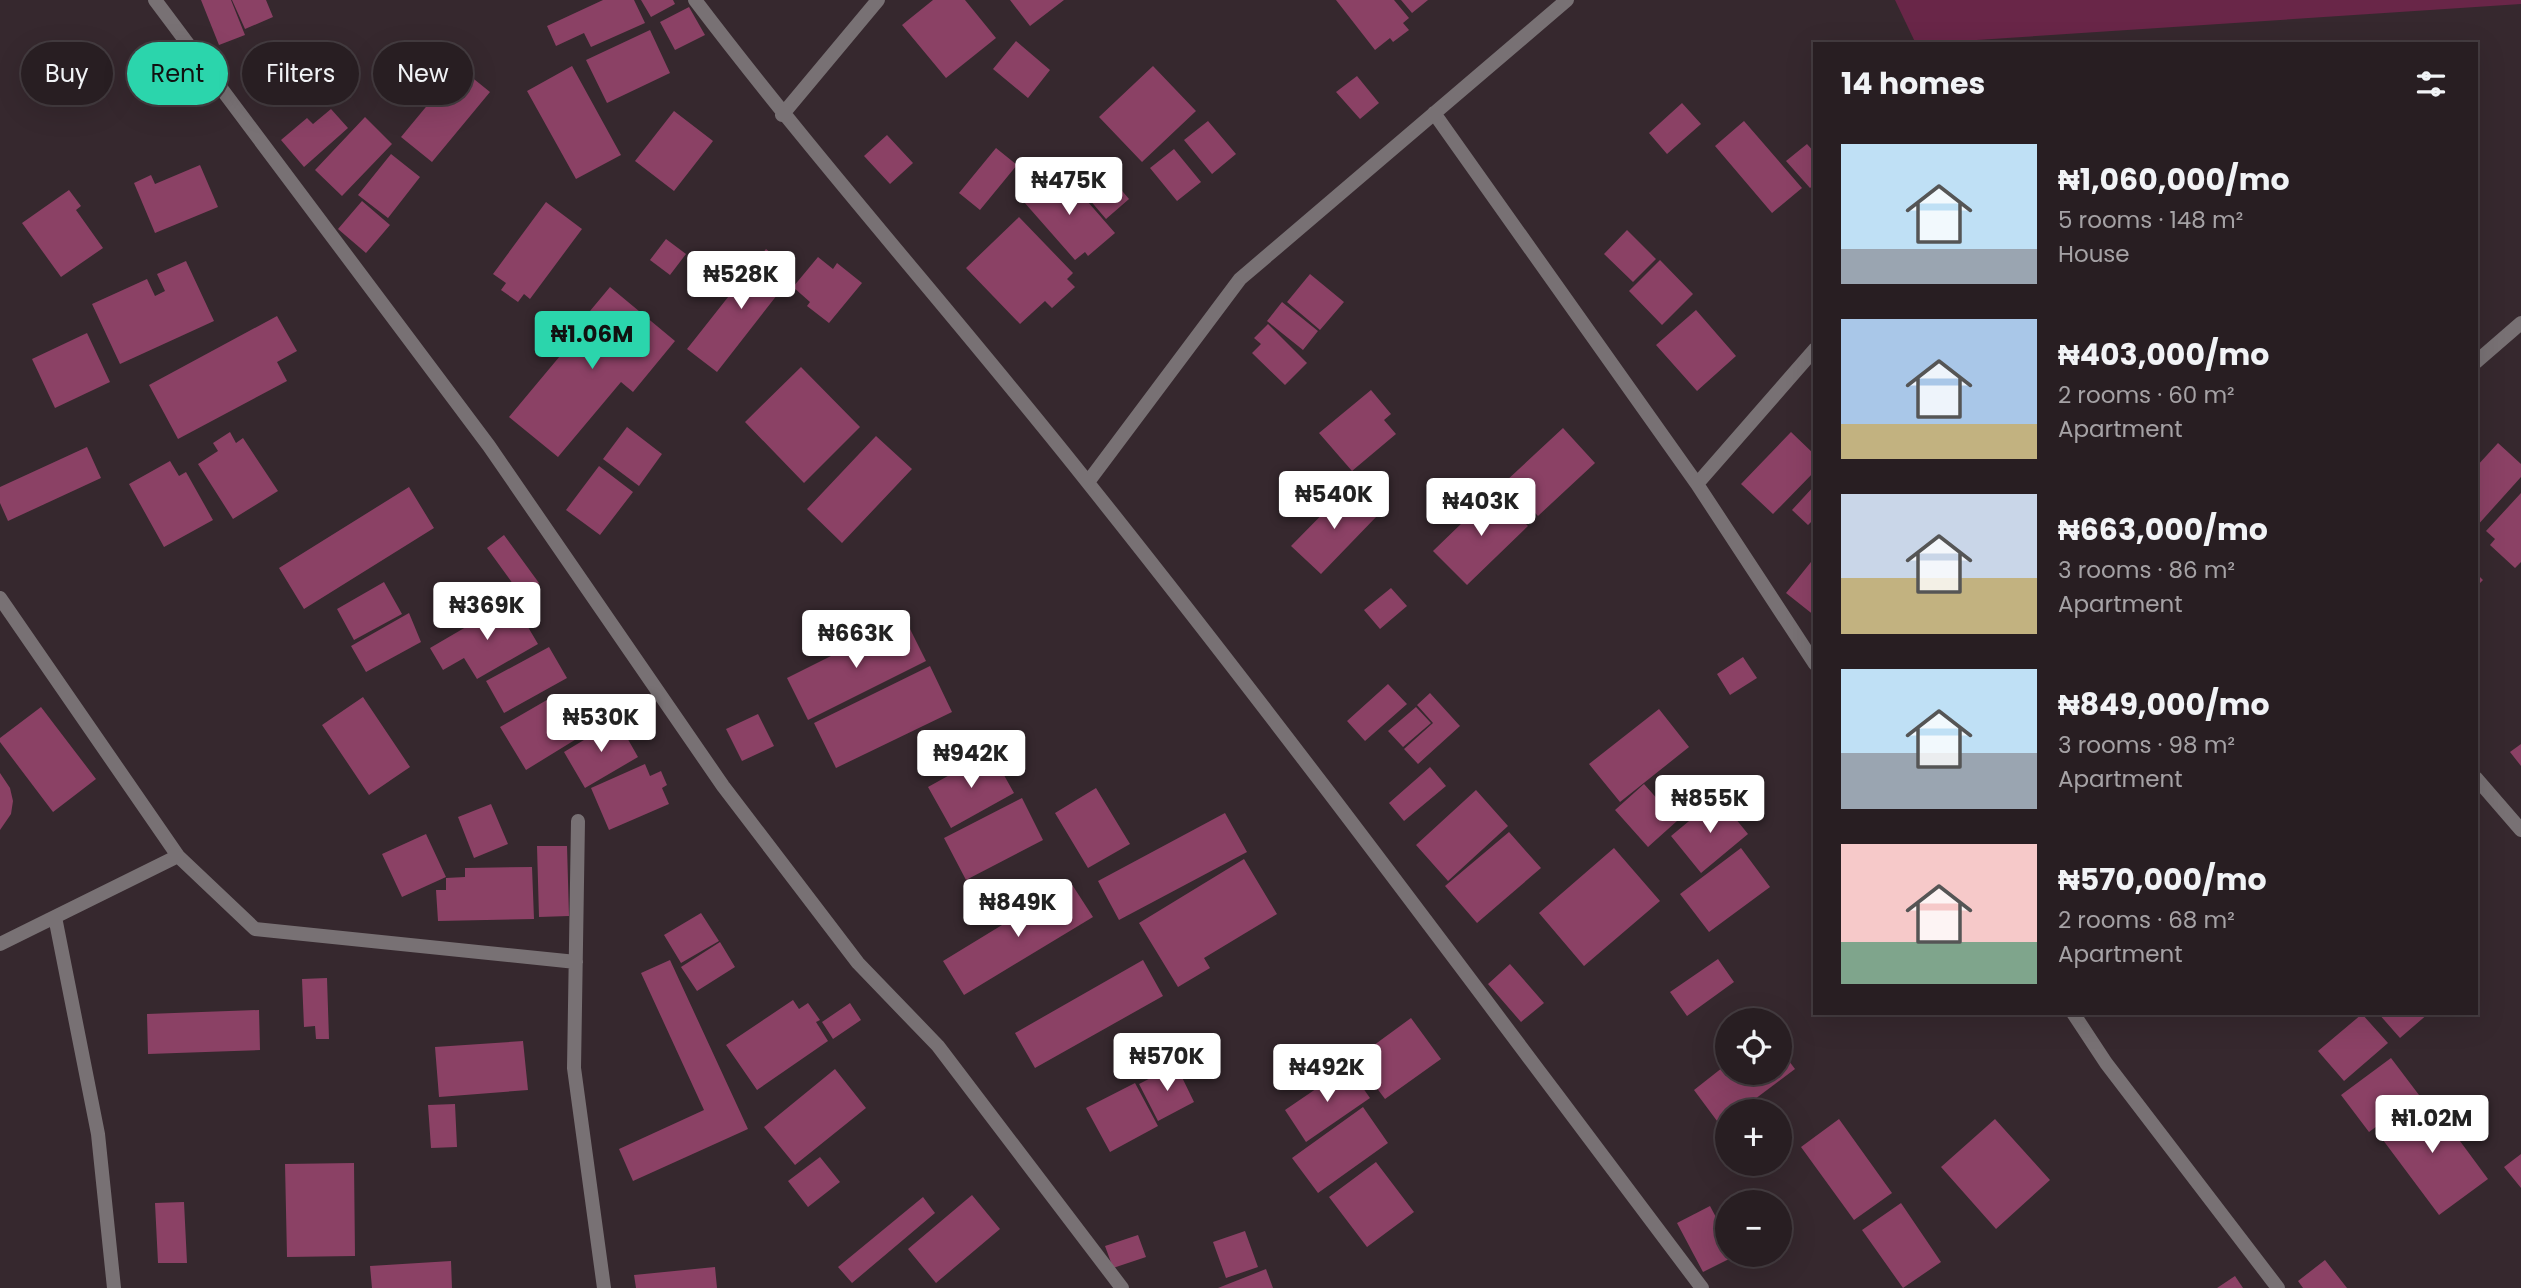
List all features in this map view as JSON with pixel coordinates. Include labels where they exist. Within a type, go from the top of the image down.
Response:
[{"type":"street","points":[[155,0],[489,446],[723,786],[858,962],[938,1046],[1122,1288]]},
{"type":"street","points":[[695,0],[782,115],[1088,482],[1294,747],[1702,1288]]},
{"type":"street","points":[[782,115],[878,0]]},
{"type":"street","points":[[1088,482],[1240,279],[1567,0]]},
{"type":"street","points":[[1434,113],[1697,484],[1813,661]]},
{"type":"street","points":[[2478,360],[2521,323]]},
{"type":"street","points":[[1697,484],[1813,351]]},
{"type":"street","points":[[0,598],[178,856],[255,929],[576,962]]},
{"type":"street","points":[[2478,780],[2521,830]]},
{"type":"street","points":[[578,821],[574,1068],[604,1288]]},
{"type":"street","points":[[0,944],[178,856]]},
{"type":"street","points":[[55,917],[98,1134],[114,1288]]},
{"type":"street","points":[[2074,1015],[2106,1063],[2278,1288]]},
{"type":"shaded area","points":[[1895,0],[2521,0],[2521,4],[1915,42]]},
{"type":"building","points":[[201,0],[231,0],[245,35],[227,42],[218,42]]},
{"type":"building","points":[[232,0],[266,0],[273,17],[245,29]]},
{"type":"building","points":[[603,0],[634,0],[645,23],[591,47],[584,33],[556,46],[547,26]]},
{"type":"building","points":[[641,0],[673,0],[675,4],[651,17]]},
{"type":"building","points":[[933,0],[965,0],[996,38],[946,78],[902,25]]},
{"type":"building","points":[[1010,0],[1064,0],[1030,26]]},
{"type":"building","points":[[1336,0],[1394,0],[1409,18],[1403,23],[1409,30],[1393,42],[1390,38],[1375,50]]},
{"type":"building","points":[[1401,0],[1428,0],[1412,13]]},
{"type":"building","points":[[689,7],[705,35],[675,50],[660,22]]},
{"type":"building","points":[[650,30],[670,73],[607,103],[586,60]]},
{"type":"building","points":[[1016,41],[1050,70],[1028,98],[993,69]]},
{"type":"building","points":[[572,66],[621,155],[576,179],[527,91]]},
{"type":"building","points":[[1153,66],[1196,111],[1142,162],[1099,117]]},
{"type":"building","points":[[1357,76],[1379,103],[1360,119],[1336,92]]},
{"type":"building","points":[[473,78],[490,92],[432,162],[401,137],[428,105],[473,105]]},
{"type":"building","points":[[1682,103],[1701,124],[1667,154],[1649,133]]},
{"type":"building","points":[[331,109],[348,128],[304,167],[281,140],[307,118],[313,124]]},
{"type":"building","points":[[674,111],[713,141],[674,191],[635,161]]},
{"type":"building","points":[[365,117],[392,144],[342,196],[315,170]]},
{"type":"building","points":[[1208,121],[1236,154],[1212,174],[1184,140]]},
{"type":"building","points":[[1744,121],[1802,188],[1772,213],[1715,146]]},
{"type":"building","points":[[887,135],[913,163],[890,184],[864,156]]},
{"type":"building","points":[[1807,144],[1813,151],[1813,186],[1810,188],[1786,161]]},
{"type":"building","points":[[996,148],[1017,165],[980,210],[959,193]]},
{"type":"building","points":[[1174,149],[1201,182],[1177,201],[1150,168]]},
{"type":"building","points":[[391,154],[420,177],[388,218],[358,195]]},
{"type":"building","points":[[200,165],[218,207],[155,233],[134,183],[151,175],[155,184]]},
{"type":"building","points":[[1100,165],[1129,199],[1106,219],[1077,185]]},
{"type":"building","points":[[1060,170],[1115,233],[1088,256],[1085,252],[1075,260],[1024,202]]},
{"type":"building","points":[[69,190],[81,206],[76,210],[103,248],[61,277],[22,223]]},
{"type":"building","points":[[362,201],[390,225],[366,253],[338,229]]},
{"type":"building","points":[[546,202],[582,229],[530,299],[524,294],[518,302],[501,290],[506,283],[493,274]]},
{"type":"building","points":[[1019,217],[1073,273],[1067,279],[1075,287],[1052,308],[1045,301],[1020,324],[966,268]]},
{"type":"building","points":[[1627,230],[1656,259],[1633,282],[1604,254]]},
{"type":"building","points":[[666,239],[686,254],[670,275],[650,260]]},
{"type":"building","points":[[766,249],[795,272],[717,372],[687,349]]},
{"type":"building","points":[[818,257],[833,269],[837,263],[862,283],[829,323],[807,306],[810,302],[793,287]]},
{"type":"building","points":[[1660,260],[1693,294],[1662,325],[1629,291]]},
{"type":"building","points":[[186,261],[214,321],[120,364],[92,304],[147,279],[155,296],[165,291],[157,274]]},
{"type":"building","points":[[1310,274],[1344,302],[1320,330],[1287,302]]},
{"type":"building","points":[[610,287],[675,341],[633,392],[621,382],[558,457],[509,417],[575,338],[570,335]]},
{"type":"building","points":[[1282,302],[1318,331],[1303,350],[1267,321]]},
{"type":"building","points":[[1696,310],[1736,356],[1697,391],[1656,345]]},
{"type":"building","points":[[277,316],[297,351],[277,362],[287,381],[178,439],[149,385]]},
{"type":"building","points":[[1268,324],[1307,363],[1285,385],[1252,353],[1261,344],[1254,338]]},
{"type":"building","points":[[87,333],[110,382],[55,408],[32,359]]},
{"type":"building","points":[[801,367],[860,427],[804,483],[745,422]]},
{"type":"building","points":[[1371,390],[1391,414],[1384,420],[1396,434],[1352,471],[1319,433]]},
{"type":"building","points":[[627,427],[662,454],[639,486],[603,459]]},
{"type":"building","points":[[1563,428],[1595,463],[1538,516],[1505,482]]},
{"type":"building","points":[[230,432],[236,443],[243,438],[278,491],[233,519],[198,464],[218,451],[213,443]]},
{"type":"building","points":[[1791,432],[1813,453],[1813,473],[1773,514],[1741,484]]},
{"type":"building","points":[[876,436],[912,469],[842,543],[807,509]]},
{"type":"building","points":[[2498,443],[2521,464],[2521,477],[2478,525],[2478,465]]},
{"type":"building","points":[[87,447],[101,478],[8,521],[0,503],[0,487]]},
{"type":"building","points":[[170,461],[179,476],[186,472],[213,520],[164,547],[129,484]]},
{"type":"building","points":[[599,466],[633,492],[600,535],[566,510]]},
{"type":"building","points":[[409,487],[434,528],[304,609],[279,568]]},
{"type":"building","points":[[1813,487],[1813,520],[1808,525],[1792,510]]},
{"type":"building","points":[[1348,488],[1377,516],[1321,574],[1291,546]]},
{"type":"building","points":[[1494,492],[1528,526],[1467,585],[1433,551]]},
{"type":"building","points":[[2521,493],[2521,562],[2515,568],[2490,545],[2495,539],[2486,531]]},
{"type":"building","points":[[504,535],[539,583],[521,595],[487,548]]},
{"type":"building","points":[[1813,559],[1813,614],[1786,593]]},
{"type":"building","points":[[384,582],[402,614],[354,640],[337,609]]},
{"type":"building","points":[[1391,588],[1407,606],[1380,629],[1364,610]]},
{"type":"building","points":[[512,600],[538,644],[477,679],[464,658],[443,670],[430,648]]},
{"type":"building","points":[[409,613],[421,642],[366,672],[351,646]]},
{"type":"building","points":[[905,619],[926,661],[808,720],[787,678]]},
{"type":"building","points":[[549,647],[567,678],[504,713],[486,681]]},
{"type":"building","points":[[1743,657],[1757,678],[1730,695],[1717,674]]},
{"type":"building","points":[[930,666],[952,712],[836,768],[814,723]]},
{"type":"building","points":[[1388,684],[1407,704],[1365,741],[1347,721]]},
{"type":"building","points":[[1430,693],[1460,726],[1418,764],[1404,749],[1433,723],[1417,705]]},
{"type":"building","points":[[363,697],[410,767],[369,795],[322,725]]},
{"type":"building","points":[[552,697],[578,738],[526,770],[500,727]]},
{"type":"building","points":[[41,707],[96,779],[53,812],[0,742],[0,738]]},
{"type":"building","points":[[1416,707],[1431,723],[1403,747],[1388,731]]},
{"type":"building","points":[[1659,709],[1689,747],[1620,802],[1589,764]]},
{"type":"building","points":[[758,714],[774,746],[742,761],[726,729]]},
{"type":"building","points":[[617,720],[638,757],[585,788],[564,752]]},
{"type":"building","points":[[2521,744],[2521,766],[2510,752]]},
{"type":"building","points":[[991,752],[1014,793],[951,828],[928,787]]},
{"type":"building","points":[[645,764],[650,776],[661,771],[667,785],[662,788],[669,804],[609,830],[591,788]]},
{"type":"building","points":[[1430,767],[1446,786],[1404,821],[1389,803]]},
{"type":"building","points":[[0,773],[10,788],[13,801],[11,814],[0,830]]},
{"type":"building","points":[[1644,784],[1677,821],[1648,847],[1615,810]]},
{"type":"building","points":[[1096,788],[1130,844],[1088,868],[1055,813]]},
{"type":"building","points":[[1476,790],[1508,826],[1448,881],[1416,845]]},
{"type":"building","points":[[1718,797],[1748,834],[1701,873],[1671,836]]},
{"type":"building","points":[[1022,798],[1043,840],[966,880],[944,838]]},
{"type":"building","points":[[491,804],[508,844],[474,858],[458,817]]},
{"type":"building","points":[[1225,813],[1247,852],[1119,920],[1098,881]]},
{"type":"building","points":[[1509,832],[1541,868],[1477,923],[1445,886]]},
{"type":"building","points":[[426,834],[446,877],[402,897],[382,854]]},
{"type":"building","points":[[537,846],[567,846],[569,916],[539,917]]},
{"type":"building","points":[[1614,848],[1660,901],[1584,966],[1539,913]]},
{"type":"building","points":[[1741,848],[1770,887],[1709,932],[1680,894]]},
{"type":"building","points":[[1244,859],[1277,914],[1204,958],[1210,968],[1178,987],[1139,923]]},
{"type":"building","points":[[532,867],[534,919],[438,921],[436,890],[446,890],[446,878],[465,877],[465,868]]},
{"type":"building","points":[[1071,883],[1093,917],[964,995],[943,961]]},
{"type":"building","points":[[701,913],[719,941],[681,963],[664,935]]},
{"type":"building","points":[[720,942],[735,967],[697,991],[681,967]]},
{"type":"building","points":[[1718,959],[1734,982],[1687,1016],[1670,992]]},
{"type":"building","points":[[670,960],[748,1129],[633,1181],[619,1149],[704,1110],[641,973]]},
{"type":"building","points":[[1143,960],[1163,996],[1035,1068],[1015,1033]]},
{"type":"building","points":[[1510,964],[1544,1003],[1521,1022],[1488,984]]},
{"type":"building","points":[[327,978],[329,1039],[316,1039],[315,1026],[304,1027],[302,979]]},
{"type":"building","points":[[793,1000],[799,1009],[808,1003],[820,1020],[816,1022],[828,1041],[757,1090],[726,1045]]},
{"type":"building","points":[[850,1003],[861,1020],[833,1039],[822,1022]]},
{"type":"building","points":[[259,1010],[260,1050],[148,1054],[147,1014]]},
{"type":"building","points":[[2361,1015],[2388,1043],[2344,1081],[2318,1051]]},
{"type":"building","points":[[2380,1015],[2427,1015],[2400,1038]]},
{"type":"building","points":[[1411,1018],[1441,1059],[1385,1099],[1355,1059]]},
{"type":"building","points":[[523,1041],[528,1090],[439,1097],[435,1047]]},
{"type":"building","points":[[2391,1058],[2419,1095],[2369,1132],[2341,1095]]},
{"type":"building","points":[[1176,1065],[1194,1102],[1158,1121],[1139,1084]]},
{"type":"building","points":[[1348,1067],[1370,1098],[1306,1142],[1285,1110]]},
{"type":"building","points":[[835,1069],[866,1108],[795,1165],[764,1127]]},
{"type":"building","points":[[1715,1073],[1715,1085],[1774,1085],[1755,1099],[1715,1099],[1715,1118],[1694,1090]]},
{"type":"building","points":[[1135,1083],[1158,1126],[1110,1152],[1086,1108]]},
{"type":"building","points":[[2426,1095],[2488,1179],[2439,1215],[2377,1132]]},
{"type":"building","points":[[455,1104],[457,1147],[431,1148],[428,1105]]},
{"type":"building","points":[[1363,1107],[1388,1143],[1318,1193],[1292,1158]]},
{"type":"building","points":[[1839,1119],[1892,1193],[1854,1220],[1801,1147]]},
{"type":"building","points":[[1995,1119],[2050,1180],[1996,1229],[1941,1167]]},
{"type":"building","points":[[2521,1154],[2521,1188],[2504,1167]]},
{"type":"building","points":[[820,1157],[840,1182],[808,1207],[788,1181]]},
{"type":"building","points":[[1376,1162],[1414,1212],[1367,1247],[1329,1197]]},
{"type":"building","points":[[354,1163],[355,1256],[287,1257],[285,1164]]},
{"type":"building","points":[[972,1195],[1000,1229],[936,1283],[908,1249]]},
{"type":"building","points":[[923,1197],[935,1213],[852,1283],[838,1267]]},
{"type":"building","points":[[184,1202],[187,1263],[158,1263],[155,1203]]},
{"type":"building","points":[[1901,1203],[1941,1262],[1903,1288],[1862,1230]]},
{"type":"building","points":[[1710,1206],[1715,1215],[1715,1266],[1703,1272],[1677,1223]]},
{"type":"building","points":[[1245,1231],[1258,1267],[1226,1278],[1213,1242]]},
{"type":"building","points":[[1138,1235],[1146,1257],[1113,1268],[1105,1246]]},
{"type":"building","points":[[2325,1260],[2347,1288],[2303,1288],[2298,1281]]},
{"type":"building","points":[[451,1261],[452,1288],[372,1288],[370,1266]]},
{"type":"building","points":[[715,1267],[717,1288],[636,1288],[634,1275]]},
{"type":"building","points":[[1266,1269],[1273,1288],[1218,1288]]},
{"type":"building","points":[[2235,1276],[2243,1288],[2217,1288]]}]
